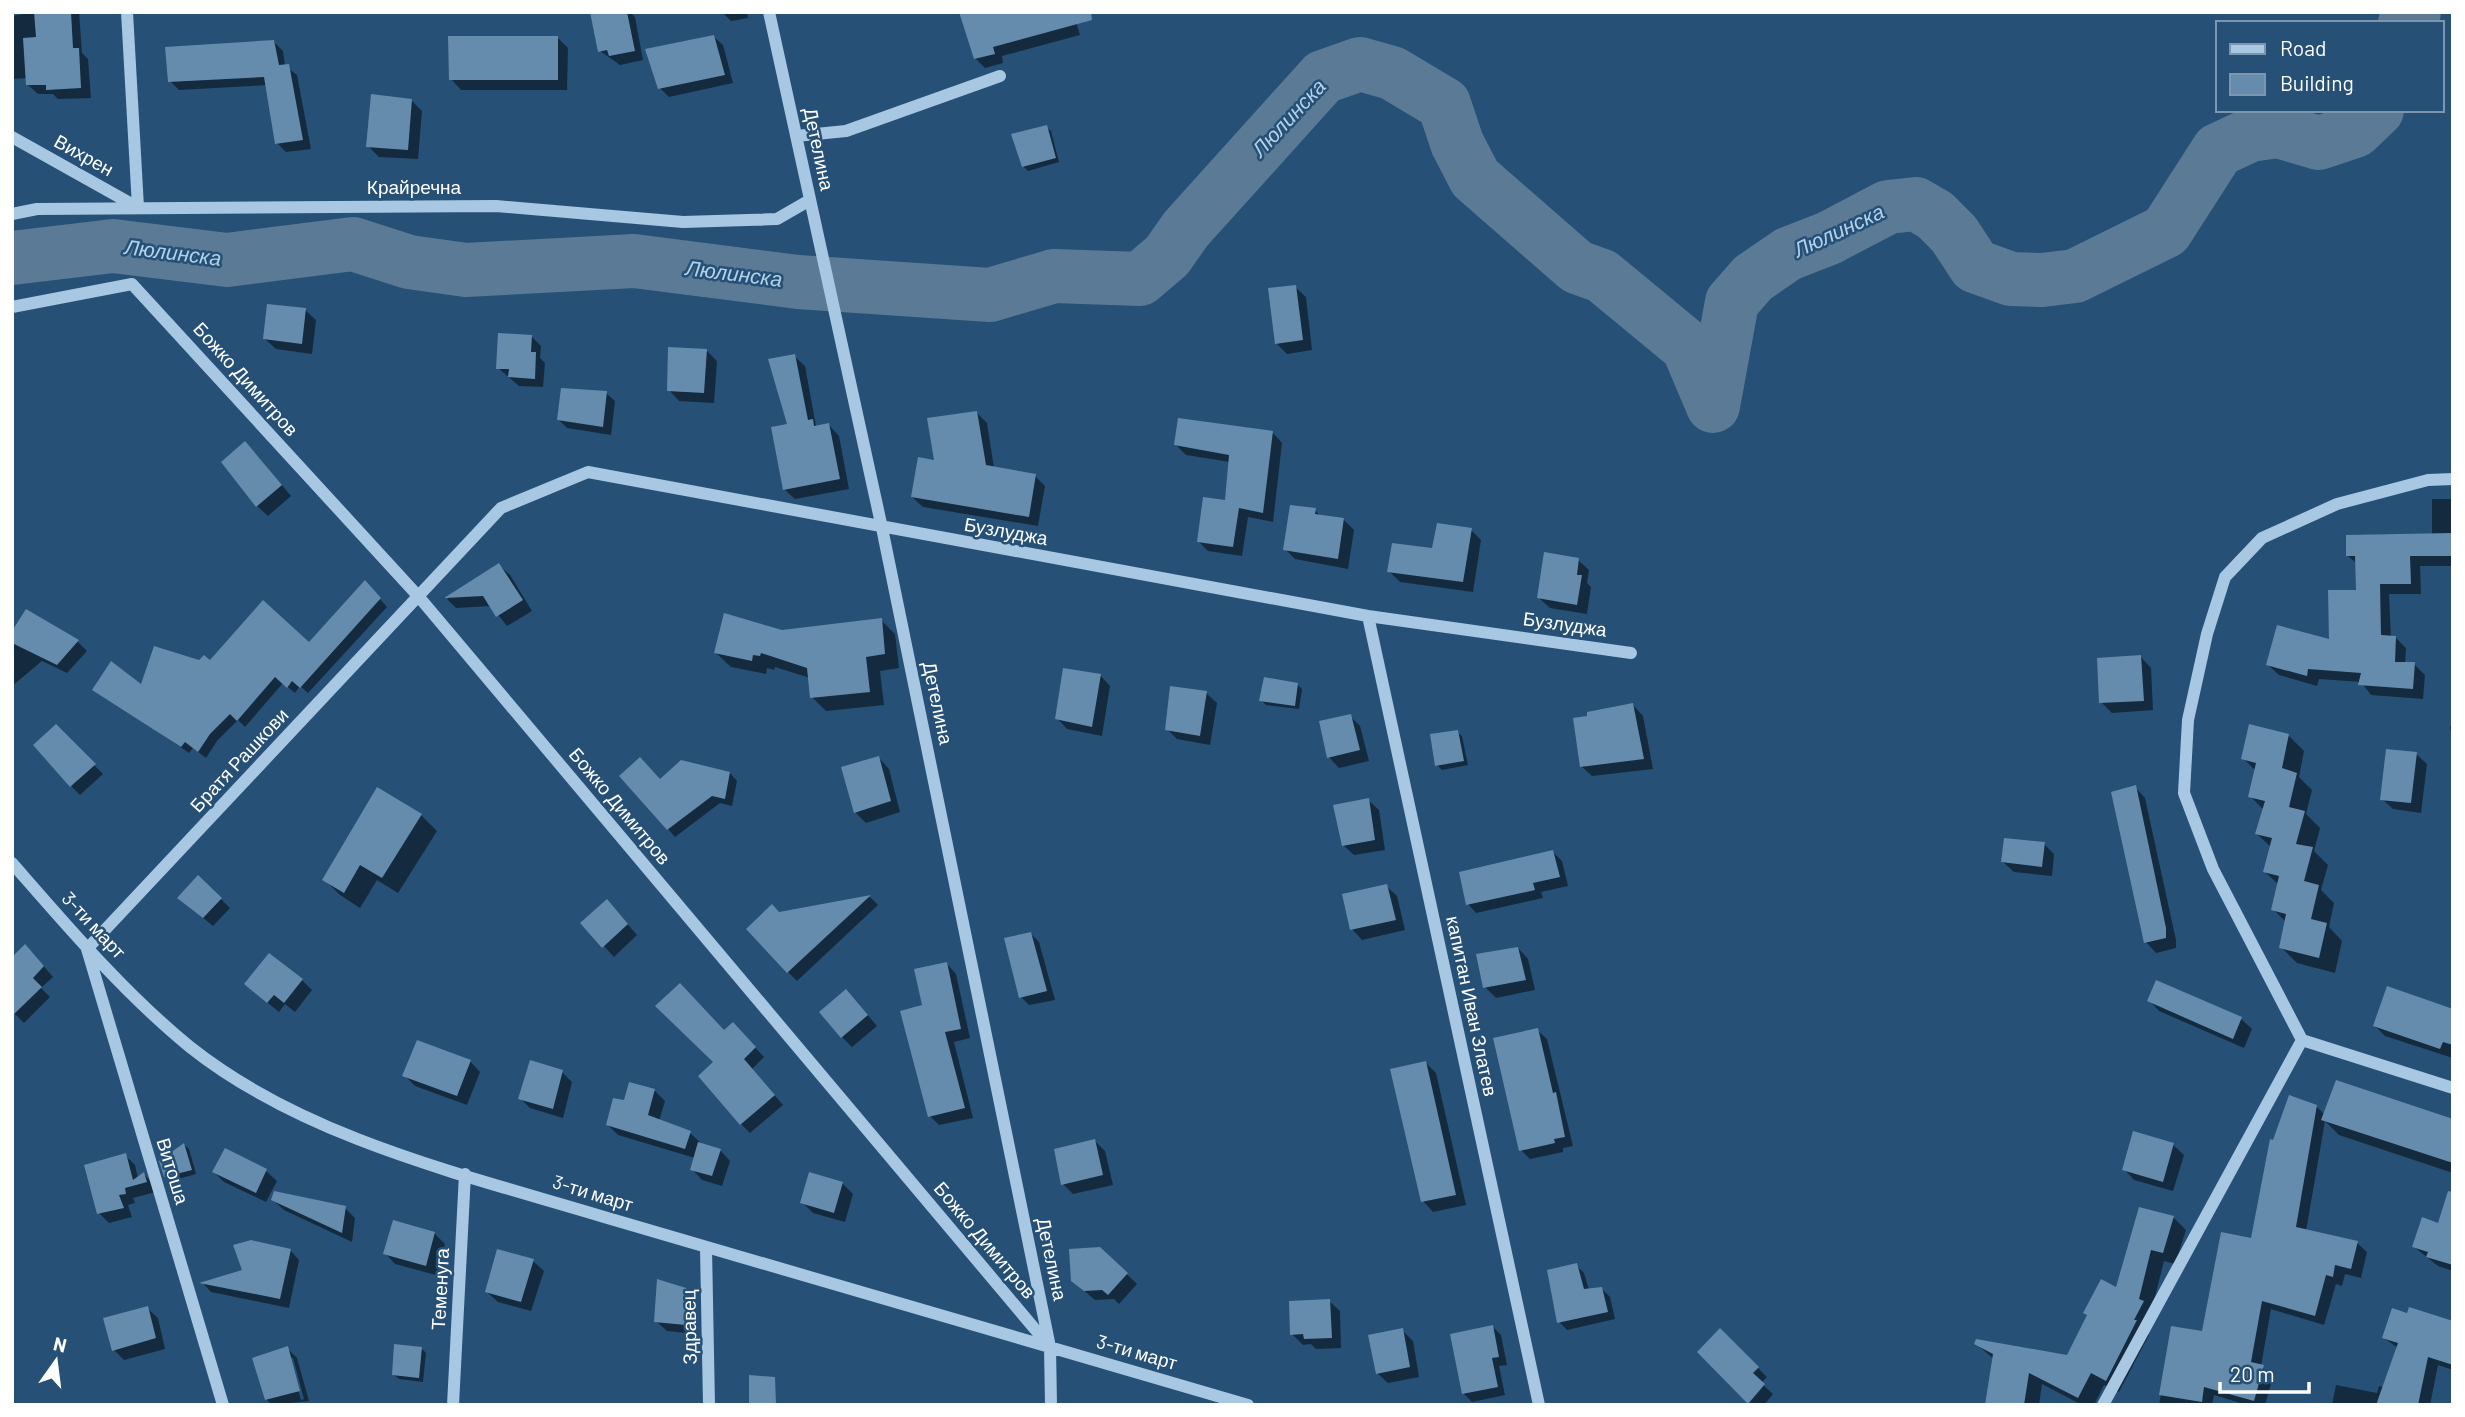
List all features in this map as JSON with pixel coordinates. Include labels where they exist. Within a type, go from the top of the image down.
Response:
[{"type":"street","points":[[127,12],[138,207]]},
{"type":"street","name":"Детелина","points":[[769,12],[883,528],[1050,1347],[1051,1405]]},
{"type":"street","points":[[796,136],[846,131],[1000,76]]},
{"type":"street","name":"Вихрен","points":[[12,137],[138,207]]},
{"type":"street","name":"Крайречна","points":[[12,214],[37,209],[138,207],[496,206],[683,222],[777,219],[810,200]]},
{"type":"street","name":"Божко Димитров","points":[[12,307],[132,284],[149,301],[419,597],[1050,1347]]},
{"type":"street","name":"Бузлуджа","points":[[419,597],[501,508],[588,472],[1368,615],[1631,653]]},
{"type":"street","points":[[2453,480],[2427,480],[2337,505],[2262,538],[2225,577],[2207,634],[2188,720],[2184,793],[2213,869],[2302,1040],[2453,1088]]},
{"type":"street","name":"Братя Рашкови","points":[[87,949],[419,597]]},
{"type":"street","name":"капитан Иван Златев","points":[[1368,615],[1539,1405]]},
{"type":"street","name":"3-ти март","points":[[12,863],[87,949],[191,1047],[297,1112],[351,1136],[706,1248],[1248,1405]]},
{"type":"street","name":"Витоша","points":[[87,949],[223,1405]]},
{"type":"street","points":[[2104,1405],[2302,1040]]},
{"type":"street","name":"Теменуга","points":[[453,1405],[465,1174]]},
{"type":"street","name":"Здравец","points":[[706,1248],[709,1405]]},
{"type":"building","points":[[34,12],[71,12],[73,48],[79,48],[81,88],[46,90],[46,85],[26,85],[23,38],[36,37]]},
{"type":"building","points":[[590,12],[627,12],[635,51],[609,56],[607,50],[598,52]]},
{"type":"building","points":[[959,12],[1091,12],[1092,20],[993,47],[995,54],[974,59]]},
{"type":"building","points":[[714,35],[725,75],[658,89],[645,49]]},
{"type":"building","points":[[448,36],[558,36],[558,80],[449,80]]},
{"type":"building","points":[[274,40],[279,65],[289,64],[303,140],[275,144],[264,77],[168,82],[165,47]]},
{"type":"building","points":[[371,94],[412,99],[408,150],[366,147]]},
{"type":"building","points":[[1047,125],[1056,158],[1022,167],[1011,134]]},
{"type":"building","points":[[1296,285],[1303,340],[1275,344],[1268,288]]},
{"type":"building","points":[[267,304],[306,308],[302,344],[263,339]]},
{"type":"building","points":[[498,333],[532,335],[531,352],[536,352],[535,379],[508,377],[509,369],[496,369]]},
{"type":"building","points":[[668,347],[707,349],[704,393],[667,391]]},
{"type":"building","points":[[795,354],[808,420],[813,419],[814,426],[829,423],[840,479],[783,490],[771,427],[787,424],[768,359]]},
{"type":"building","points":[[561,388],[607,391],[603,427],[557,420]]},
{"type":"building","points":[[977,411],[986,465],[1036,474],[1029,517],[911,497],[918,457],[934,460],[927,418]]},
{"type":"building","points":[[1178,418],[1273,431],[1263,513],[1239,508],[1233,547],[1197,542],[1203,497],[1225,500],[1229,455],[1174,445]]},
{"type":"building","points":[[245,441],[282,485],[256,507],[221,462]]},
{"type":"building","points":[[1290,505],[1316,508],[1315,514],[1344,518],[1338,559],[1283,550]]},
{"type":"building","points":[[1437,523],[1472,528],[1463,582],[1387,572],[1392,543],[1432,548]]},
{"type":"building","points":[[2453,533],[2453,556],[2410,556],[2411,584],[2380,584],[2381,635],[2396,636],[2395,662],[2415,662],[2413,689],[2358,685],[2361,673],[2308,669],[2307,676],[2266,665],[2277,625],[2329,639],[2328,590],[2356,590],[2355,556],[2346,556],[2346,535]]},
{"type":"building","points":[[1544,552],[1579,558],[1577,575],[1582,575],[1577,605],[1537,598]]},
{"type":"building","points":[[499,563],[523,600],[496,617],[483,596],[444,598]]},
{"type":"building","points":[[365,580],[381,598],[300,688],[292,681],[287,688],[275,677],[237,721],[230,714],[210,734],[198,752],[185,742],[181,747],[92,690],[111,661],[141,684],[154,646],[199,660],[204,655],[210,660],[263,600],[309,642]]},
{"type":"building","points":[[26,609],[79,640],[57,665],[12,643],[12,631]]},
{"type":"building","points":[[724,613],[782,630],[882,618],[885,654],[866,657],[870,692],[810,698],[807,668],[761,653],[760,656],[753,655],[752,661],[714,653]]},
{"type":"building","points":[[2141,655],[2144,701],[2099,703],[2097,658]]},
{"type":"building","points":[[1063,668],[1101,674],[1092,727],[1055,719]]},
{"type":"building","points":[[1264,677],[1298,683],[1295,706],[1259,701]]},
{"type":"building","points":[[1170,686],[1207,691],[1200,736],[1165,730]]},
{"type":"building","points":[[1633,703],[1644,759],[1580,767],[1573,718],[1587,716],[1587,712]]},
{"type":"building","points":[[1351,714],[1360,750],[1327,758],[1319,721]]},
{"type":"building","points":[[56,724],[96,764],[70,787],[33,745]]},
{"type":"building","points":[[2249,724],[2289,734],[2282,768],[2297,773],[2289,807],[2305,811],[2296,844],[2313,847],[2304,881],[2319,885],[2311,919],[2327,923],[2319,958],[2279,948],[2286,914],[2271,910],[2279,876],[2263,872],[2272,838],[2255,834],[2265,801],[2248,797],[2256,763],[2241,759]]},
{"type":"building","points":[[1458,730],[1464,761],[1435,766],[1430,734]]},
{"type":"building","points":[[2386,749],[2417,752],[2411,803],[2380,800]]},
{"type":"building","points":[[879,756],[891,801],[854,813],[841,767]]},
{"type":"building","points":[[640,757],[660,779],[681,760],[730,772],[725,799],[712,796],[667,830],[619,776]]},
{"type":"building","points":[[2136,785],[2166,928],[2166,938],[2144,943],[2111,792]]},
{"type":"building","points":[[377,787],[422,814],[382,878],[360,865],[344,893],[322,880]]},
{"type":"building","points":[[1369,798],[1375,840],[1342,846],[1333,805]]},
{"type":"building","points":[[2004,838],[2045,842],[2042,867],[2001,862]]},
{"type":"building","points":[[1553,850],[1560,877],[1533,883],[1535,890],[1466,905],[1459,872]]},
{"type":"building","points":[[198,875],[222,898],[203,918],[177,898]]},
{"type":"building","points":[[1387,884],[1396,920],[1350,930],[1342,894]]},
{"type":"building","points":[[871,895],[787,973],[746,929],[772,904],[779,912]]},
{"type":"building","points":[[607,899],[628,924],[602,948],[580,923]]},
{"type":"building","points":[[1031,932],[1047,991],[1019,998],[1004,938]]},
{"type":"building","points":[[25,944],[44,966],[33,978],[42,987],[12,1016],[12,957]]},
{"type":"building","points":[[1518,947],[1526,980],[1483,988],[1476,954]]},
{"type":"building","points":[[269,953],[303,979],[284,1003],[274,995],[267,1003],[244,984]]},
{"type":"building","points":[[947,962],[961,1029],[945,1032],[965,1108],[928,1117],[900,1011],[922,1005],[914,969]]},
{"type":"building","points":[[2156,980],[2242,1017],[2233,1039],[2147,1001]]},
{"type":"building","points":[[680,983],[724,1030],[733,1022],[756,1047],[744,1059],[775,1095],[740,1125],[698,1076],[713,1062],[655,1006]]},
{"type":"building","points":[[2387,986],[2453,1009],[2453,1045],[2443,1042],[2440,1049],[2373,1026]]},
{"type":"building","points":[[846,989],[868,1015],[841,1038],[819,1012]]},
{"type":"building","points":[[1538,1028],[1565,1137],[1554,1139],[1555,1143],[1519,1151],[1493,1038]]},
{"type":"building","points":[[417,1040],[471,1060],[457,1096],[402,1076]]},
{"type":"building","points":[[530,1060],[563,1070],[553,1109],[518,1099]]},
{"type":"building","points":[[1426,1061],[1456,1195],[1421,1202],[1390,1069]]},
{"type":"building","points":[[2336,1080],[2453,1119],[2453,1163],[2321,1120]]},
{"type":"building","points":[[629,1082],[655,1089],[648,1115],[691,1131],[685,1149],[606,1125],[613,1098],[624,1100]]},
{"type":"building","points":[[2289,1095],[2317,1105],[2296,1227],[2358,1241],[2351,1269],[2335,1265],[2333,1277],[2326,1275],[2315,1316],[2262,1301],[2251,1362],[2264,1365],[2254,1401],[2204,1387],[2202,1402],[2159,1395],[2171,1326],[2202,1331],[2221,1232],[2251,1238],[2270,1139],[2273,1140]]},
{"type":"building","points":[[2133,1131],[2174,1143],[2163,1182],[2122,1170]]},
{"type":"building","points":[[1095,1139],[1103,1175],[1061,1185],[1054,1149]]},
{"type":"building","points":[[698,1142],[721,1149],[712,1176],[690,1170]]},
{"type":"building","points":[[184,1143],[192,1170],[164,1177],[159,1161]]},
{"type":"building","points":[[225,1148],[267,1169],[256,1193],[212,1172]]},
{"type":"building","points":[[126,1153],[133,1180],[144,1172],[147,1182],[125,1188],[126,1194],[119,1195],[124,1208],[97,1214],[84,1165]]},
{"type":"building","points":[[809,1172],[843,1182],[834,1213],[800,1203]]},
{"type":"building","points":[[274,1191],[346,1206],[342,1233],[271,1200]]},
{"type":"building","points":[[2448,1191],[2453,1192],[2453,1265],[2426,1257],[2428,1252],[2412,1247],[2422,1217],[2438,1223]]},
{"type":"building","points":[[2139,1207],[2174,1216],[2163,1253],[2151,1250],[2139,1299],[2144,1301],[2106,1381],[2091,1373],[2078,1398],[2029,1373],[2024,1405],[1985,1405],[1993,1354],[1974,1344],[1976,1339],[2067,1355],[2087,1315],[2083,1313],[2101,1279],[2116,1287]]},
{"type":"building","points":[[393,1220],[435,1232],[426,1266],[383,1254]]},
{"type":"building","points":[[251,1240],[291,1249],[280,1299],[199,1283],[242,1270],[233,1245]]},
{"type":"building","points":[[1100,1247],[1128,1273],[1108,1295],[1102,1290],[1084,1291],[1071,1281],[1069,1249]]},
{"type":"building","points":[[497,1249],[534,1259],[521,1302],[485,1292]]},
{"type":"building","points":[[1577,1263],[1584,1289],[1602,1287],[1608,1312],[1557,1323],[1547,1270]]},
{"type":"building","points":[[657,1279],[686,1288],[686,1325],[654,1322]]},
{"type":"building","points":[[1330,1299],[1332,1338],[1304,1339],[1303,1334],[1290,1335],[1289,1301]]},
{"type":"building","points":[[148,1306],[156,1338],[112,1351],[103,1318]]},
{"type":"building","points":[[2409,1307],[2453,1321],[2453,1365],[2428,1357],[2418,1405],[2376,1405],[2398,1343],[2382,1338],[2392,1308],[2407,1313]]},
{"type":"building","points":[[1493,1325],[1499,1357],[1492,1358],[1498,1387],[1462,1394],[1450,1334]]},
{"type":"building","points":[[1403,1328],[1410,1367],[1376,1374],[1368,1335]]},
{"type":"building","points":[[1720,1328],[1759,1367],[1753,1373],[1765,1384],[1748,1404],[1697,1352]]},
{"type":"building","points":[[394,1344],[422,1347],[419,1378],[392,1375]]},
{"type":"building","points":[[288,1346],[300,1391],[265,1400],[252,1358]]},
{"type":"building","points":[[749,1375],[775,1377],[776,1405],[749,1405]]},
{"type":"waterway","name":"Люлинска","points":[[2407,21],[2414,12]]},
{"type":"waterway","name":"Люлинска","points":[[12,258],[113,246],[227,260],[353,244],[409,262],[466,270],[634,261],[798,282],[990,295],[1054,276],[1140,279],[1167,256],[1186,229],[1323,77],[1360,64],[1392,73],[1444,104],[1457,143],[1475,178],[1577,267],[1602,276],[1688,347],[1713,406],[1732,302],[1753,278],[1788,254],[1829,238],[1888,207],[1916,204],[1935,215],[1954,234],[1975,266],[2011,279],[2042,280],[2075,276],[2166,231],[2218,150],[2250,135],[2278,131],[2319,143],[2355,131],[2375,112]]}]
